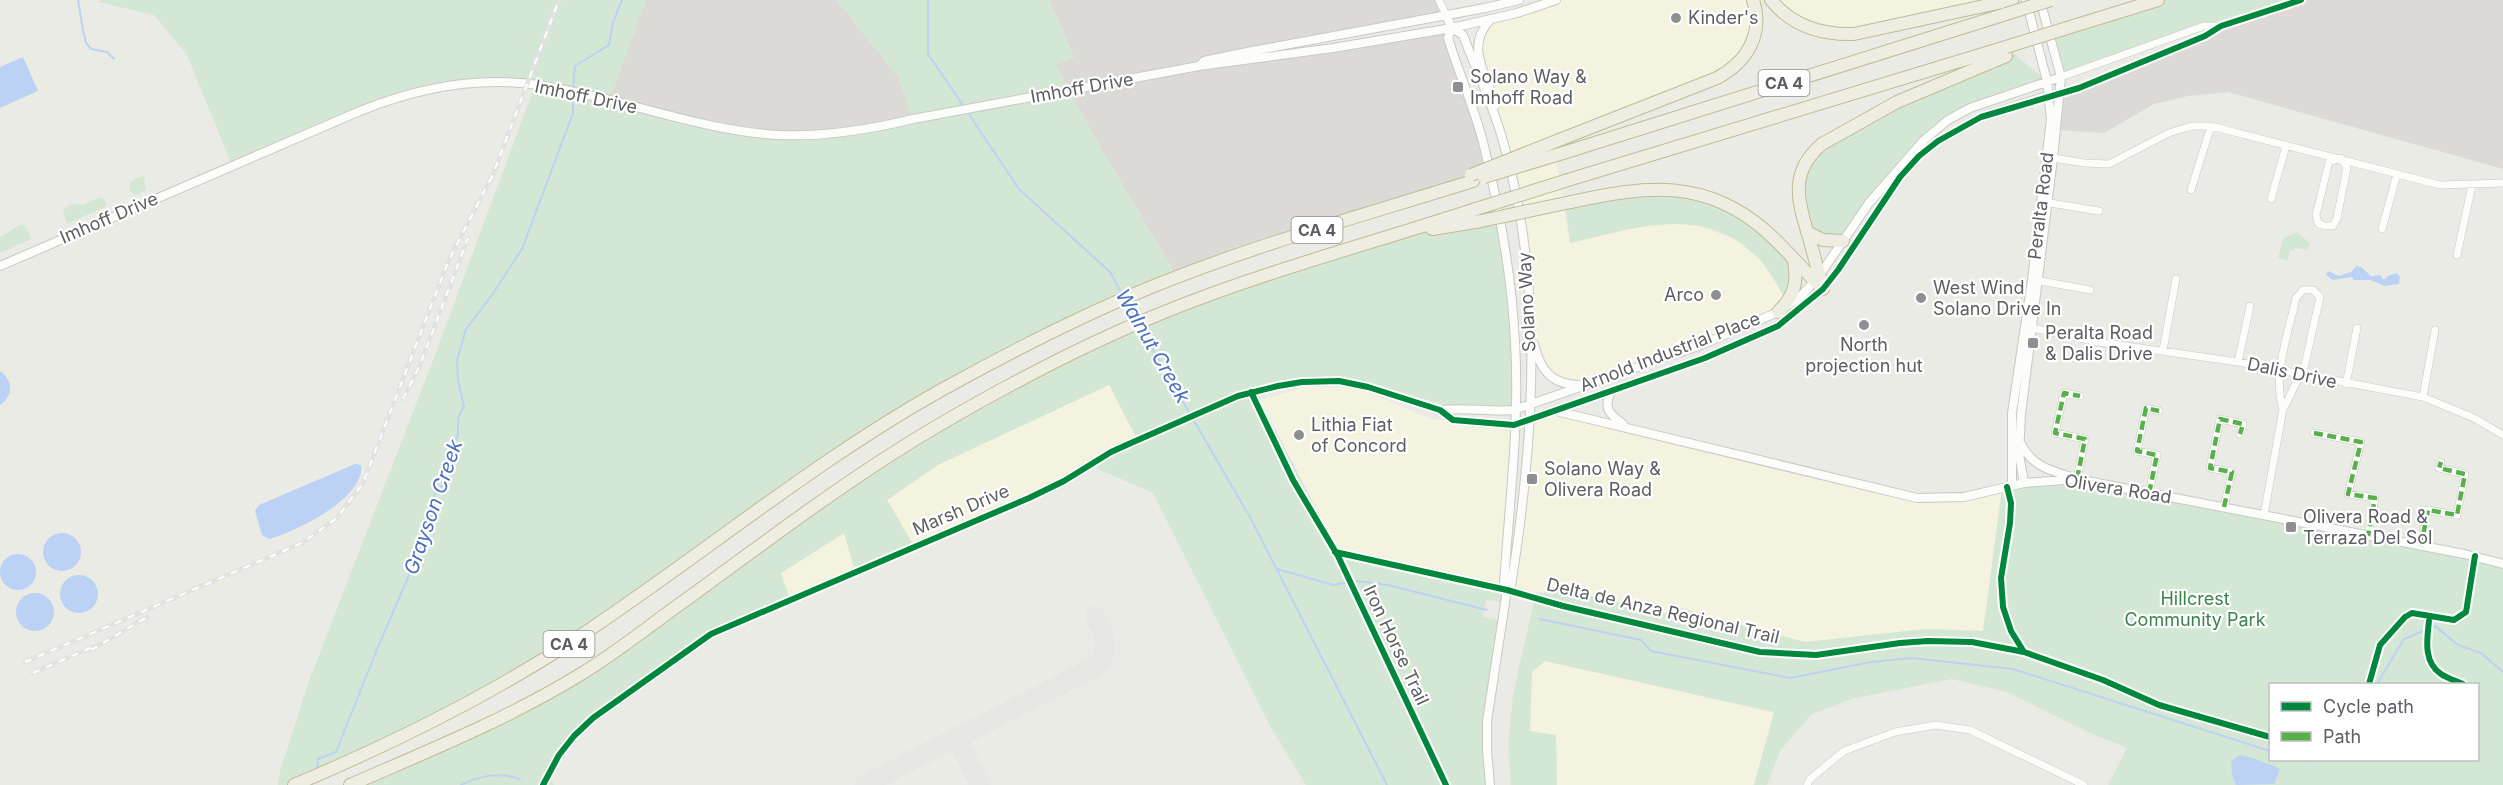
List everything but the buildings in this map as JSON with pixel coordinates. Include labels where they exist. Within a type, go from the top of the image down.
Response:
[{"type":"highway","points":[[1472,178],[1559,140],[1717,78],[1731,70],[1744,58],[1754,37],[1756,16],[1753,0]]},
{"type":"highway","points":[[1771,0],[1794,21],[1833,35],[1854,34],[2008,5]]},
{"type":"highway","name":"CA 4","points":[[294,785],[356,759],[478,699],[569,644],[874,430],[955,382],[1062,327],[1140,292],[1265,246],[1441,191],[1472,178],[1563,153],[2008,5],[2051,0]]},
{"type":"highway","name":"CA 4","points":[[350,785],[510,714],[581,674],[619,650],[872,467],[987,398],[1076,352],[1150,318],[1205,296],[1479,208],[2006,52],[2064,29],[2158,0]]},
{"type":"highway","points":[[1819,282],[1799,206],[1799,184],[1808,160],[1821,144],[1897,102],[2006,52]]},
{"type":"highway","points":[[1410,231],[1457,226],[1644,188],[1692,193],[1744,214],[1768,232],[1794,261],[1819,282]]},
{"type":"highway","points":[[1807,232],[1823,240],[1843,241]]},
{"type":"highway","points":[[1778,312],[1788,303],[1795,290],[1797,276],[1794,261]]},
{"type":"highway","points":[[370,785],[440,754],[457,738]]},
{"type":"street","name":"Solano Way","points":[[1439,0],[1452,28],[1463,35],[1503,140],[1521,221],[1532,336],[1520,530],[1511,586],[1507,590],[1486,721],[1486,750],[1490,785]]},
{"type":"street","name":"Imhoff Drive","points":[[1199,66],[1204,61],[1247,52],[1518,0]]},
{"type":"street","name":"Imhoff Drive","points":[[0,266],[387,100],[413,92],[465,84],[507,82],[540,85],[707,124],[776,135],[819,136],[879,127],[1199,66],[1452,28],[1490,20],[1556,0]]},
{"type":"street","name":"Peralta Road","points":[[2026,0],[2048,81],[2051,119],[2050,157]]},
{"type":"street","name":"Peralta Road","points":[[2024,483],[2020,442],[2029,327],[2061,77],[2040,0]]},
{"type":"street","name":"Arnold Industrial Place","points":[[1514,410],[1701,345],[1778,312],[1838,270],[1900,177],[1919,156],[1938,141],[1981,117],[2079,88],[2205,36],[2221,26],[2301,0]]},
{"type":"street","points":[[1490,20],[1482,28],[1477,52],[1496,105],[1494,116]]},
{"type":"street","name":"Arnold Industrial Place","points":[[1514,425],[1706,358],[1778,326],[1819,282],[1869,203],[1903,162],[1948,120],[1970,108],[2204,26],[2221,26]]},
{"type":"street","name":"Solano Way","points":[[1452,28],[1448,39],[1481,134],[1505,242],[1515,345],[1514,425],[1504,584],[1507,590]]},
{"type":"street","points":[[2050,157],[2084,163],[2109,164],[2169,133],[2192,126],[2211,126],[2440,185],[2503,183]]},
{"type":"street","points":[[2192,190],[2211,126]]},
{"type":"street","points":[[2271,199],[2286,146]]},
{"type":"street","points":[[2341,158],[2347,168],[2337,218],[2333,226],[2324,226],[2318,223],[2316,215],[2329,162],[2341,158]]},
{"type":"street","points":[[2382,229],[2397,174]]},
{"type":"street","points":[[2457,255],[2472,185]]},
{"type":"street","points":[[2044,202],[2099,212]]},
{"type":"street","points":[[2163,351],[2176,279]]},
{"type":"street","points":[[2035,280],[2090,290]]},
{"type":"street","points":[[2264,515],[2283,409],[2296,381],[2303,374],[2320,297],[2313,290],[2303,290],[2296,298],[2281,369],[2278,395],[2283,409]]},
{"type":"street","name":"Dalis Drive","points":[[2238,362],[2250,306]]},
{"type":"street","name":"Peralta Road","points":[[2012,486],[2012,413],[2029,327]]},
{"type":"street","name":"Dalis Drive","points":[[2029,327],[2098,342],[2281,369],[2346,384],[2423,397],[2474,418],[2503,435]]},
{"type":"street","name":"Dalis Drive","points":[[2346,384],[2357,328]]},
{"type":"street","points":[[2423,397],[2435,330]]},
{"type":"street","points":[[1532,336],[1536,355],[1549,375],[1566,385],[1589,385]]},
{"type":"street","name":"Marsh Drive","points":[[543,785],[559,755],[574,736],[593,718],[711,634],[1029,498],[1064,481],[1111,452],[1238,396],[1302,382],[1339,381],[1368,387],[1440,410],[1453,420],[1514,425]]},
{"type":"street","points":[[1611,392],[1607,403],[1609,412],[1628,428]]},
{"type":"street","points":[[2020,442],[2033,462],[2046,469],[2077,479],[2085,439],[2055,433],[2064,393],[2080,396]]},
{"type":"street","name":"Marsh Drive","points":[[1440,410],[1455,408],[1514,410]]},
{"type":"street","points":[[2149,493],[2157,455],[2137,451],[2146,408],[2159,411]]},
{"type":"street","name":"Olivera Road","points":[[1556,411],[1917,498],[1964,497],[2024,483],[2077,479],[2475,556],[2503,564]]},
{"type":"street","points":[[2224,507],[2232,472],[2210,468],[2220,418],[2243,423],[2240,434]]},
{"type":"street","points":[[2314,433],[2361,442],[2348,494],[2375,498],[2368,536]]},
{"type":"street","points":[[2421,546],[2428,510],[2457,515],[2465,474],[2439,468],[2440,462]]},
{"type":"street","points":[[1807,785],[1810,779],[1844,751],[1895,732],[1936,724],[1970,730],[2084,785]]},
{"type":"shaded area","points":[[646,0],[836,0],[898,76],[913,119],[819,136],[733,129],[609,100]]},
{"type":"shaded area","points":[[1049,0],[1439,0],[1446,15],[1199,66],[1452,28],[1448,39],[1491,175],[1177,277],[1093,135],[1055,64],[1074,57]]},
{"type":"shaded area","points":[[1556,0],[1753,0],[1756,23],[1731,70],[1553,143],[1570,243],[1651,224],[1698,225],[1738,241],[1761,261],[1788,303],[1778,312],[1589,385],[1556,380],[1537,355],[1521,221],[1478,40],[1490,20]]},
{"type":"shaded area","points":[[1771,0],[2007,0],[1854,34],[1814,30]]},
{"type":"shaded area","points":[[2301,0],[2503,0],[2503,169],[2228,92],[2188,96],[2154,104],[2104,133],[2055,130],[2059,94],[2221,26]]},
{"type":"shaded area","points":[[1109,385],[1138,439],[1113,461],[914,546],[887,500],[938,465]]},
{"type":"shaded area","points":[[1332,386],[1363,390],[1431,419],[1514,425],[1504,584],[1336,547],[1260,400],[1306,387]]},
{"type":"shaded area","points":[[1556,411],[1917,498],[1964,497],[2002,489],[1983,631],[1926,629],[1805,642],[1674,606],[1671,614],[1547,586],[1544,594],[1511,586],[1528,420]]},
{"type":"shaded area","points":[[845,533],[855,571],[790,599],[781,573]]},
{"type":"shaded area","points":[[1545,661],[1774,713],[1754,785],[1557,785],[1556,735],[1530,731],[1532,672]]},
{"type":"green space","points":[[102,0],[646,0],[609,100],[733,129],[819,136],[912,118],[898,76],[836,0],[1049,0],[1074,57],[1055,64],[1093,135],[1177,277],[955,382],[478,699],[295,785],[278,785],[280,771],[309,681],[435,355],[535,85],[507,82],[413,92],[232,165],[187,55],[154,15],[98,2]]},
{"type":"green space","points":[[2156,0],[2301,0],[2221,26],[2204,26],[2061,77],[2051,37]]},
{"type":"green space","points":[[2006,47],[2047,81],[1970,108],[1924,140],[1843,241],[1807,232],[1798,196],[1813,151]]},
{"type":"green space","points":[[144,175],[146,190],[135,195],[130,191],[130,182]]},
{"type":"green space","points":[[1644,188],[1727,205],[1794,261],[1788,303],[1760,260],[1739,242],[1717,231],[1694,225],[1645,226],[1570,243],[1565,203]]},
{"type":"green space","points":[[99,197],[104,199],[107,206],[67,224],[63,213],[65,208],[74,203],[84,205]]},
{"type":"green space","points":[[1501,217],[1510,281],[1514,410],[1455,408],[1369,383],[1339,381],[1252,393],[1260,400],[1336,547],[1504,584],[1505,602],[1486,600],[1483,617],[1502,620],[1489,692],[1490,785],[1306,785],[1270,726],[1153,493],[1096,468],[1111,452],[1137,439],[1109,385],[938,465],[887,500],[914,546],[855,571],[844,533],[781,573],[790,599],[735,622],[593,718],[548,775],[554,785],[350,785],[581,674],[909,443],[1109,336],[1410,231]]},
{"type":"green space","points":[[24,225],[32,239],[0,253],[0,237]]},
{"type":"green space","points":[[2297,232],[2310,243],[2308,250],[2295,248],[2294,251],[2290,250],[2288,260],[2278,258],[2283,238]]},
{"type":"green space","name":"Hillcrest Community Park","points":[[2077,479],[2503,564],[2503,785],[2108,785],[2127,748],[2094,735],[2007,692],[1951,679],[1851,699],[1811,715],[1780,751],[1767,785],[1754,785],[1774,712],[1545,661],[1532,672],[1530,731],[1556,735],[1557,785],[1511,785],[1508,745],[1513,695],[1536,592],[1544,593],[1547,586],[1670,614],[1673,606],[1805,642],[1926,629],[1983,631],[2002,489]]},
{"type":"water","points":[[23,57],[38,91],[0,108],[0,67]]},
{"type":"water","points":[[2356,266],[2361,267],[2371,276],[2380,275],[2384,280],[2397,273],[2400,277],[2399,284],[2385,286],[2370,280],[2354,280],[2352,277],[2333,280],[2326,275],[2328,271],[2339,276],[2351,272]]},
{"type":"water","points":[[0,371],[9,383],[10,393],[0,405]]},
{"type":"water","points":[[355,464],[361,465],[360,477],[352,490],[327,512],[281,535],[269,539],[262,535],[255,511],[259,505]]},
{"type":"water","points":[[62,533],[69,534],[75,539],[80,545],[80,559],[75,565],[69,570],[62,571],[55,570],[49,565],[44,559],[43,552],[44,545],[49,539],[55,534]]},
{"type":"water","points":[[18,554],[31,559],[36,572],[31,585],[18,590],[5,585],[0,572],[5,559]]},
{"type":"water","points":[[79,575],[92,581],[98,594],[92,607],[79,613],[66,607],[60,594],[66,581]]},
{"type":"water","points":[[35,593],[49,598],[54,612],[49,626],[35,631],[21,626],[16,612],[21,598]]},
{"type":"water","points":[[2239,755],[2260,760],[2280,769],[2274,784],[2236,785],[2231,762]]},
{"type":"waterway","points":[[78,0],[86,43],[91,49],[107,52],[114,59]]},
{"type":"waterway","name":"Grayson Creek","points":[[573,89],[575,66],[609,45],[613,22],[622,0]]},
{"type":"waterway","name":"Walnut Creek","points":[[928,0],[928,54],[965,108]]},
{"type":"waterway","name":"Grayson Creek","points":[[317,770],[318,759],[336,752],[428,531],[435,494],[446,481],[445,461],[458,435],[458,418],[464,406],[458,381],[457,360],[466,329],[492,295],[522,249],[573,113],[573,95]]},
{"type":"waterway","name":"Walnut Creek","points":[[968,113],[1019,189],[1110,272],[1122,294]]},
{"type":"waterway","name":"Walnut Creek","points":[[1127,301],[1137,320]]},
{"type":"waterway","name":"Walnut Creek","points":[[1141,328],[1190,414]]},
{"type":"waterway","name":"Walnut Creek","points":[[1193,419],[1251,519],[1387,785]]},
{"type":"waterway","points":[[1277,569],[1333,585],[1357,581],[1388,585],[1487,610]]},
{"type":"waterway","points":[[1540,619],[1641,640],[1651,651],[1790,678],[1871,662],[1911,658],[2013,669],[2269,751]]},
{"type":"waterway","points":[[2378,683],[2404,639],[2435,626],[2458,645],[2481,653],[2503,672]]},
{"type":"waterway","points":[[461,785],[490,776],[520,779]]},
{"type":"taxiway","points":[[864,785],[1095,667],[1104,655],[1105,648],[1104,636],[1095,616]]},
{"type":"taxiway","points":[[956,737],[980,785]]},
{"type":"railway","points":[[490,182],[559,0]]},
{"type":"railway","points":[[25,662],[302,543],[337,518],[363,483],[448,262],[492,176]]},
{"type":"railway","points":[[403,399],[420,365],[468,238]]},
{"type":"railway","points":[[91,650],[147,617]]},
{"type":"railway","points":[[33,673],[97,645]]},
{"type":"marked path","points":[[2077,479],[2085,439],[2055,433],[2064,393],[2080,396]]},
{"type":"marked path","points":[[2149,493],[2157,455],[2137,451],[2146,408],[2159,411]]},
{"type":"marked path","points":[[2224,507],[2232,472],[2210,468],[2220,419],[2243,424],[2240,434]]},
{"type":"marked path","points":[[2314,433],[2361,442],[2348,494],[2375,498],[2368,536]]},
{"type":"marked path","points":[[2421,546],[2428,510],[2457,515],[2465,474],[2439,468],[2441,462]]},
{"type":"cycle path","points":[[543,785],[559,755],[574,736],[593,718],[711,634],[1029,498],[1064,481],[1111,452],[1238,396],[1302,382],[1339,381],[1368,387],[1440,410],[1453,420],[1514,425],[1705,358],[1778,326],[1823,289],[1900,177],[1919,156],[1938,141],[1981,117],[2079,88],[2205,36],[2221,26],[2301,0]]},
{"type":"cycle path","name":"Iron Horse Trail","points":[[1251,392],[1293,480],[1338,556],[1446,785]]},
{"type":"cycle path","points":[[2007,487],[2011,503],[2001,578],[2003,607],[2011,631],[2024,652],[2103,680],[2159,705],[2269,737]]},
{"type":"cycle path","name":"Delta de Anza Regional Trail","points":[[1335,552],[1507,590],[1563,606],[1760,652],[1816,655],[1928,641],[1972,642],[2024,652]]},
{"type":"cycle path","points":[[2369,683],[2380,645],[2405,617],[2412,613],[2454,620],[2466,612],[2475,556]]},
{"type":"cycle path","points":[[2429,621],[2428,650],[2431,663],[2441,674],[2461,683]]},
{"type":"place","name":"Kinder's","points":[[1676,18]]},
{"type":"place","name":"Solano Way & Imhoff Road","points":[[1458,87]]},
{"type":"place","name":"Arco","points":[[1716,295]]},
{"type":"place","name":"West Wind Solano Drive In","points":[[1921,298]]},
{"type":"place","name":"North projection hut","points":[[1864,325]]},
{"type":"place","name":"Peralta Road & Dalis Drive","points":[[2033,343]]},
{"type":"place","name":"Lithia Fiat of Concord","points":[[1299,435]]},
{"type":"place","name":"Solano Way & Olivera Road","points":[[1532,479]]},
{"type":"place","name":"Olivera Road & Terraza Del Sol","points":[[2291,527]]}]
